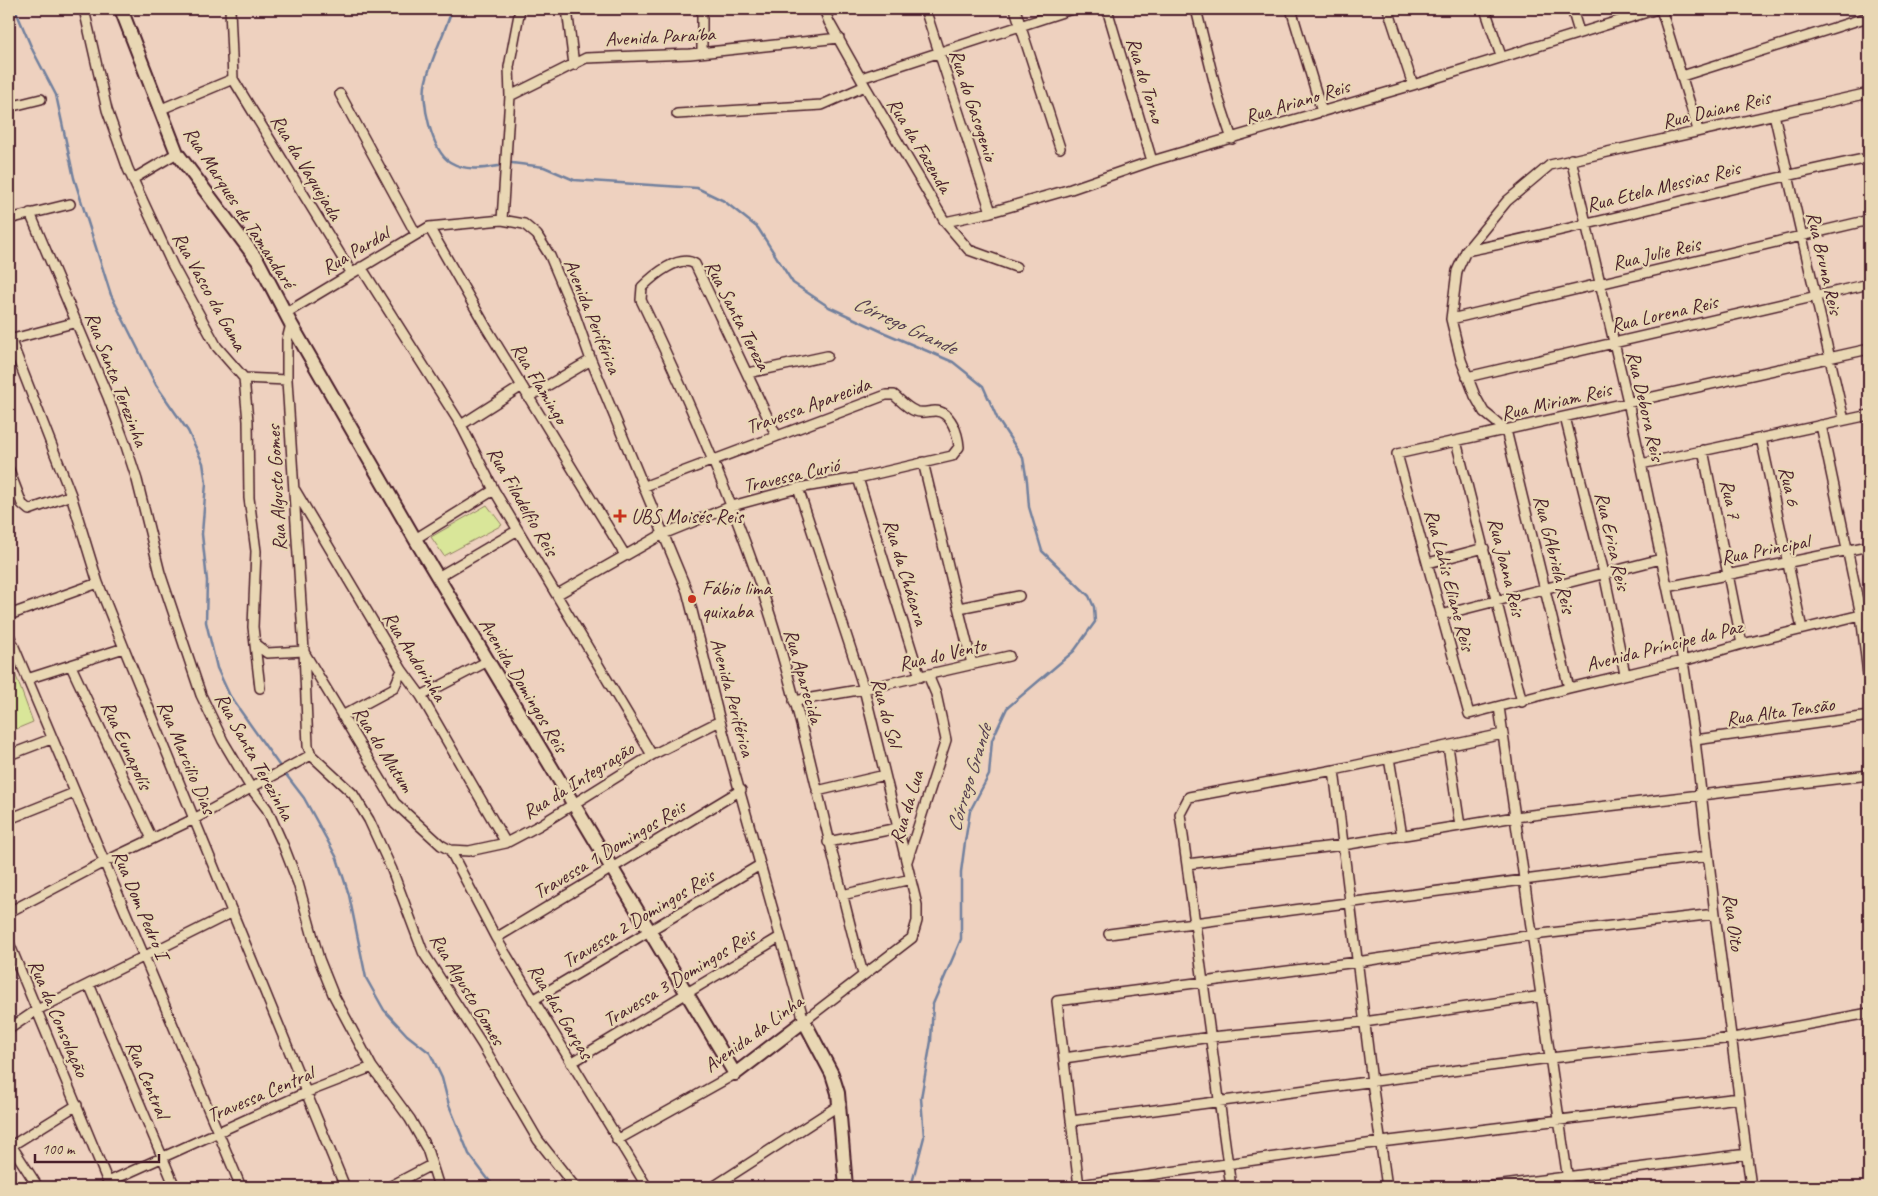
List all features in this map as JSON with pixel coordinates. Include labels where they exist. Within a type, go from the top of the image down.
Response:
[{"type":"street","name":"Rua Vasco da Gama","points":[[84,9],[107,110],[133,179],[173,266],[199,314],[217,346],[244,378],[247,398],[249,498],[256,551],[252,599],[260,688]]},
{"type":"street","name":"Rua Marques de Tamandaré","points":[[121,9],[177,153],[258,261],[289,318]]},
{"type":"street","points":[[159,110],[233,79],[230,9]]},
{"type":"street","points":[[502,220],[510,96],[509,67],[520,9]]},
{"type":"street","points":[[567,9],[574,65]]},
{"type":"street","points":[[702,9],[702,52]]},
{"type":"street","name":"Rua da Fazenda","points":[[824,9],[865,86],[945,222],[968,250],[1016,267]]},
{"type":"street","name":"Rua do Gasogenio","points":[[925,9],[990,212]]},
{"type":"street","points":[[1015,9],[1060,148]]},
{"type":"street","points":[[861,78],[1072,9]]},
{"type":"street","name":"Rua do Torno","points":[[1107,9],[1152,161]]},
{"type":"street","points":[[1196,9],[1218,97],[1232,139]]},
{"type":"street","points":[[1291,9],[1322,112]]},
{"type":"street","points":[[1388,9],[1413,85]]},
{"type":"street","points":[[1485,9],[1501,56]]},
{"type":"street","points":[[1572,9],[1579,32]]},
{"type":"street","name":"Rua Ariano Reis","points":[[945,222],[990,212],[1152,161],[1413,85],[1501,56],[1657,9]]},
{"type":"street","points":[[1661,9],[1698,130]]},
{"type":"street","points":[[1682,76],[1868,15]]},
{"type":"street","name":"Avenida Paraíba","points":[[510,96],[586,58],[702,52],[839,38]]},
{"type":"street","name":"Rua da Vaquejada","points":[[233,79],[351,272]]},
{"type":"street","points":[[677,114],[822,105],[865,86]]},
{"type":"street","name":"Rua Daiane Reis","points":[[1451,319],[1457,271],[1466,251],[1507,201],[1550,165],[1698,130],[1869,93]]},
{"type":"street","points":[[340,94],[416,234]]},
{"type":"street","points":[[9,106],[41,99]]},
{"type":"street","name":"Rua Bruna Reis","points":[[1774,114],[1786,174],[1844,420]]},
{"type":"street","points":[[133,179],[177,153]]},
{"type":"street","name":"Rua Etela Messias Reis","points":[[1466,251],[1585,224],[1786,174],[1869,158]]},
{"type":"street","name":"Rua Debora Reis","points":[[1571,159],[1642,464],[1683,661]]},
{"type":"street","points":[[9,219],[70,204]]},
{"type":"street","name":"Rua Santa Terezinha","points":[[30,213],[77,322],[126,446],[160,572],[192,673],[223,741],[251,788],[267,809],[284,847],[298,883],[326,979],[372,1067],[410,1119],[427,1149],[438,1187]]},
{"type":"street","name":"Avenida Periférica","points":[[429,227],[502,220],[524,224],[537,235],[550,256],[687,591],[720,721],[741,790],[804,1022]]},
{"type":"street","name":"Rua Julie Reis","points":[[1451,319],[1869,220]]},
{"type":"street","name":"Rua Pardal","points":[[289,318],[351,272],[429,227]]},
{"type":"street","name":"Rua Flamingo","points":[[429,227],[528,397],[624,555]]},
{"type":"street","name":"Rua Santa Tereza","points":[[647,313],[641,300],[642,287],[653,276],[681,261],[689,260],[695,264],[776,435]]},
{"type":"street","name":"Rua Filadelfio Reis","points":[[361,266],[461,425],[494,490],[558,594],[652,755]]},
{"type":"street","name":"Rua Lorena Reis","points":[[1467,377],[1869,284]]},
{"type":"street","name":"Rua Aparecida","points":[[647,313],[714,459],[762,591],[794,701],[828,842],[863,974]]},
{"type":"street","name":"Rua Algusto Gomes","points":[[289,318],[287,380],[308,746],[311,755],[353,794],[369,820],[392,870],[423,952],[482,1044],[538,1140],[574,1187]]},
{"type":"street","name":"Avenida Domingos Reis","points":[[289,318],[415,539],[610,868],[735,1074]]},
{"type":"street","points":[[1451,319],[1467,377],[1484,412],[1506,430]]},
{"type":"street","points":[[9,339],[77,322]]},
{"type":"street","name":"Rua Marcilio Dias","points":[[9,339],[71,496],[98,583],[344,1187]]},
{"type":"street","name":"Rua Miriam Reis","points":[[1396,454],[1869,349]]},
{"type":"street","points":[[748,373],[827,356]]},
{"type":"street","points":[[528,397],[591,360]]},
{"type":"street","points":[[244,378],[287,380]]},
{"type":"street","points":[[461,425],[522,386]]},
{"type":"street","name":"Travessa Aparecida","points":[[645,486],[886,395],[894,395],[916,412],[937,411],[951,421],[958,438],[959,447],[952,456],[927,461]]},
{"type":"street","points":[[1642,464],[1869,415]]},
{"type":"street","name":"Rua Erica Reis","points":[[1566,417],[1604,573],[1625,674]]},
{"type":"street","points":[[1821,425],[1848,550],[1865,614],[1869,684]]},
{"type":"street","name":"Rua GAbriela Reis","points":[[1506,430],[1569,688]]},
{"type":"street","name":"Rua 6","points":[[1761,438],[1802,628]]},
{"type":"street","name":"Rua Joana Reis","points":[[1456,441],[1498,600],[1522,702]]},
{"type":"street","name":"Rua 7","points":[[1703,450],[1742,644]]},
{"type":"street","name":"Rua Lahis Eliane Reis","points":[[1396,454],[1469,714]]},
{"type":"street","points":[[927,461],[958,608],[972,664]]},
{"type":"street","name":"Travessa Curió","points":[[558,594],[663,534],[732,506],[798,488],[858,478],[927,461]]},
{"type":"street","points":[[9,470],[22,504],[29,510],[71,496]]},
{"type":"street","name":"Rua da Chácara","points":[[858,478],[924,676]]},
{"type":"street","name":"Rua Andorinha","points":[[294,488],[402,670],[421,696],[506,843]]},
{"type":"street","name":"Rua do Sol","points":[[798,488],[864,689],[917,905],[917,921],[912,938],[903,945]]},
{"type":"street","points":[[415,539],[494,490]]},
{"type":"street","points":[[438,577],[518,530]]},
{"type":"street","name":"Rua Principal","points":[[1667,587],[1728,573],[1869,546]]},
{"type":"street","points":[[1428,563],[1484,548]]},
{"type":"street","points":[[1441,615],[1661,559]]},
{"type":"street","points":[[9,615],[98,583]]},
{"type":"street","points":[[958,608],[1019,596]]},
{"type":"street","name":"Avenida Príncipe da Paz","points":[[1469,714],[1683,661],[1802,628],[1865,614]]},
{"type":"street","name":"Rua Dom Pedro I","points":[[9,635],[51,739],[241,1187]]},
{"type":"street","points":[[255,644],[267,653],[304,652]]},
{"type":"street","points":[[27,679],[124,648]]},
{"type":"street","name":"Rua do Mutum","points":[[304,652],[395,803],[441,845],[450,850]]},
{"type":"street","name":"Rua do Vento","points":[[794,701],[864,689],[1009,656]]},
{"type":"street","points":[[421,696],[488,661]]},
{"type":"street","name":"Rua Oito","points":[[1683,661],[1696,740],[1715,914],[1733,1038],[1751,1187]]},
{"type":"street","name":"Rua Eunapolís","points":[[71,666],[152,839]]},
{"type":"street","points":[[342,716],[394,688],[402,670]]},
{"type":"street","name":"Rua da Lua","points":[[907,863],[927,793],[946,740],[936,694],[924,676]]},
{"type":"street","points":[[1499,707],[1569,1187]]},
{"type":"street","name":"Rua Alta Tensão","points":[[1696,740],[1869,716]]},
{"type":"street","name":"Rua da Integração","points":[[450,850],[469,851],[506,843],[540,825],[652,755],[720,721]]},
{"type":"street","points":[[1231,1187],[1180,814],[1189,798],[1334,770],[1503,734]]},
{"type":"street","points":[[9,755],[51,739]]},
{"type":"street","points":[[1448,746],[1460,826]]},
{"type":"street","points":[[9,912],[104,862],[194,819],[311,755]]},
{"type":"street","points":[[1389,758],[1402,836]]},
{"type":"street","points":[[1334,770],[1364,1022],[1387,1187]]},
{"type":"street","points":[[816,791],[885,775]]},
{"type":"street","points":[[1187,864],[1343,846],[1515,817],[1869,775]]},
{"type":"street","name":"Travessa 1 Domingos Reis","points":[[496,938],[741,790]]},
{"type":"street","points":[[9,820],[74,793]]},
{"type":"street","points":[[828,842],[898,828]]},
{"type":"street","name":"Rua das Garças","points":[[450,850],[496,938],[647,1187]]},
{"type":"street","points":[[1109,934],[1708,856]]},
{"type":"street","name":"Travessa 2 Domingos Reis","points":[[533,1000],[760,865]]},
{"type":"street","points":[[842,895],[911,879]]},
{"type":"street","points":[[9,1029],[37,1010],[233,912]]},
{"type":"street","points":[[1715,914],[1533,935],[1357,962],[1057,1001],[1079,1186],[1381,1142],[1559,1122],[1739,1098]]},
{"type":"street","name":"Travessa 3 Domingos Reis","points":[[571,1063],[780,937]]},
{"type":"street","name":"Rua da Consolação","points":[[9,943],[77,1105]]},
{"type":"street","name":"Avenida da Linha","points":[[617,1140],[735,1074],[903,945]]},
{"type":"street","name":"Rua Central","points":[[89,984],[175,1187]]},
{"type":"street","points":[[1064,1058],[1211,1037],[1364,1022],[1542,996]]},
{"type":"street","points":[[1071,1121],[1550,1058],[1733,1038],[1869,1013]]},
{"type":"street","points":[[804,1022],[835,1082],[841,1104],[845,1186]]},
{"type":"street","name":"Travessa Central","points":[[109,1185],[162,1157],[217,1132],[305,1093],[372,1067]]},
{"type":"street","points":[[713,1187],[841,1104]]},
{"type":"street","points":[[38,1187],[10,1144],[77,1105],[109,1185]]},
{"type":"street","points":[[1487,1187],[1747,1154]]},
{"type":"street","points":[[389,1187],[431,1165]]},
{"type":"green space","points":[[487,505],[502,525],[444,556],[431,537]]},
{"type":"green space","points":[[9,657],[33,722],[9,732]]},
{"type":"waterway","points":[[15,9],[33,51],[56,95],[74,178],[111,295],[156,385],[188,431],[203,463],[206,483],[202,534],[207,581],[206,622],[217,668],[230,696],[281,768]]},
{"type":"waterway","name":"Córrego Grande","points":[[452,9],[426,81],[425,100],[429,125],[438,147],[450,162],[468,168],[498,166]]},
{"type":"waterway","name":"Córrego Grande","points":[[512,163],[544,167],[574,180],[697,188],[724,201],[758,228],[793,283],[829,307],[953,362],[983,386],[998,420],[1023,458],[1029,507],[1042,551],[1089,596],[1094,607],[1095,622],[1074,651],[1007,708],[992,740],[989,775],[970,811],[965,842],[961,872],[961,939],[933,1004],[931,1041],[921,1098],[924,1137],[911,1187]]},
{"type":"waterway","points":[[284,772],[304,798],[337,858],[349,895],[366,978],[384,1010],[407,1035],[430,1053],[442,1078],[449,1105],[469,1154],[494,1187]]},
{"type":"place","name":"UBS Moisés Reis","points":[[620,516]]},
{"type":"place","name":"Fábio lima quixaba","points":[[692,599]]}]
